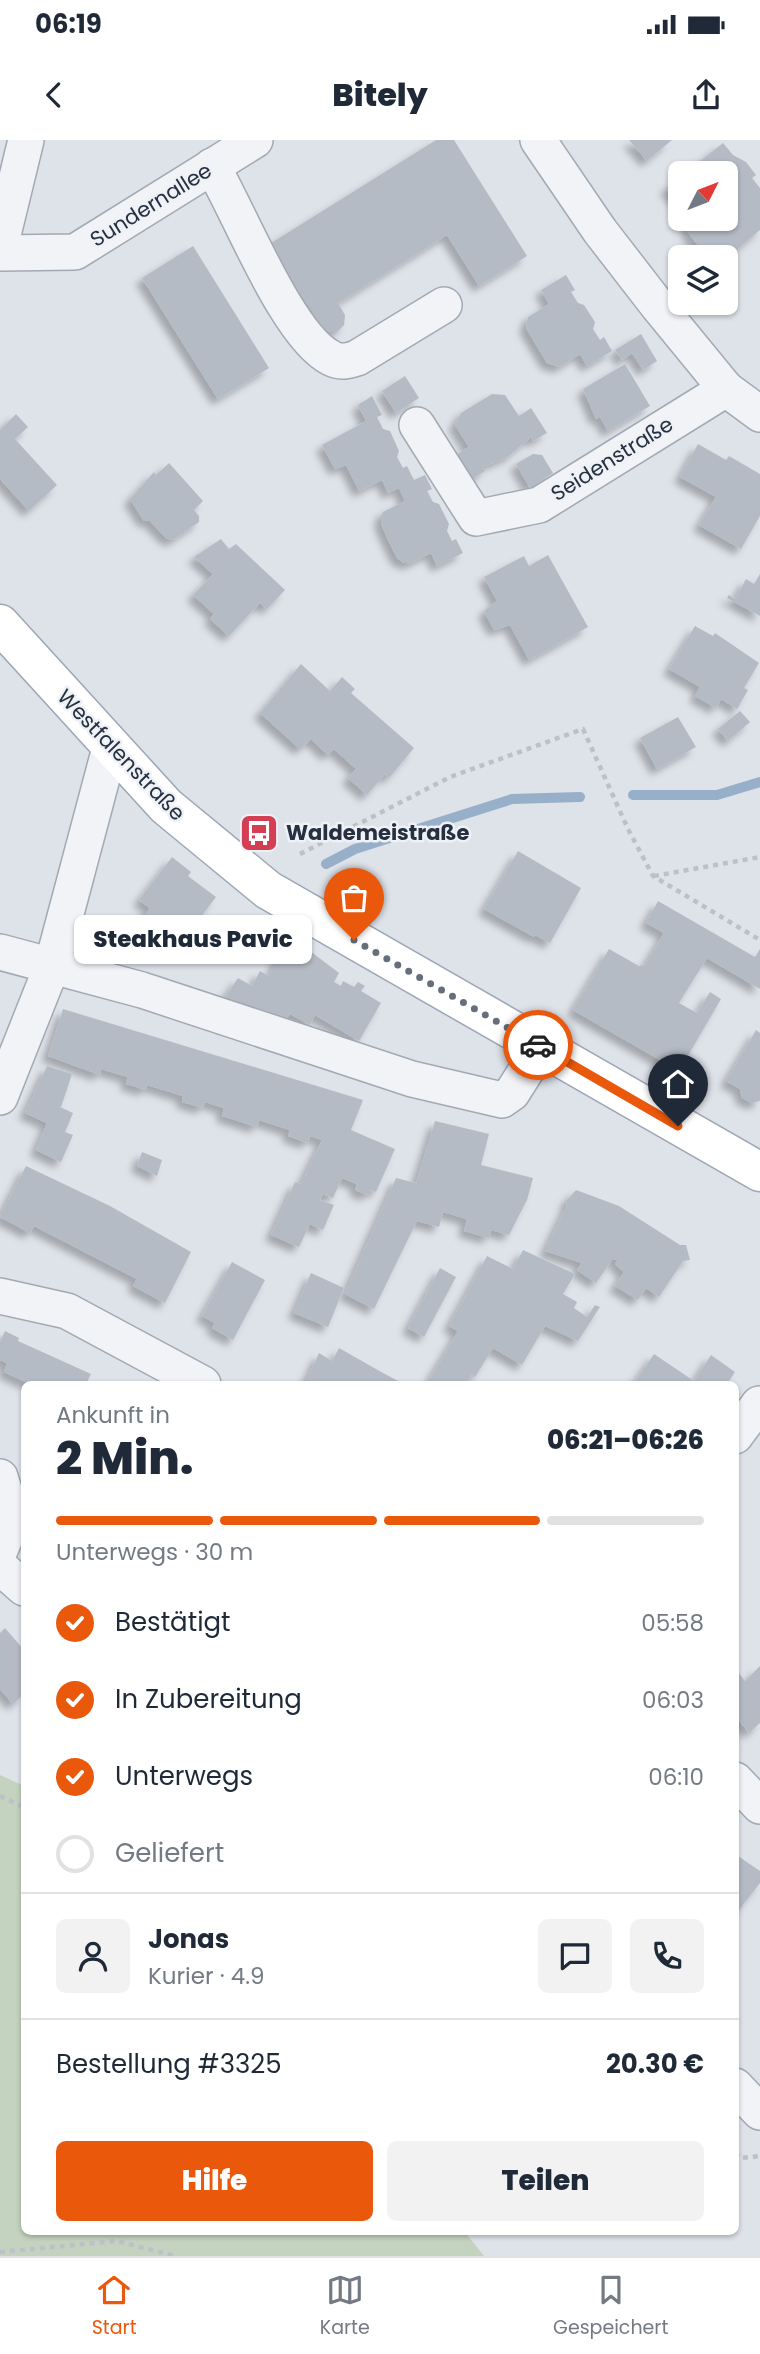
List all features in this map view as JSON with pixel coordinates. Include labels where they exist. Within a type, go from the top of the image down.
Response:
[{"type":"main road","name":"Westfalenstraße","points":[[0,624],[110,748],[166,806],[268,890],[760,1172]]},
{"type":"street","points":[[0,247],[26,140]]},
{"type":"street","name":"Sundernallee","points":[[0,253],[75,252],[255,140]]},
{"type":"street","points":[[538,140],[600,231],[726,389],[760,414]]},
{"type":"street","points":[[212,166],[228,192],[265,270],[298,323],[318,349],[332,359],[345,362],[357,358],[444,305]]},
{"type":"street","name":"Seidenstraße","points":[[417,425],[476,518],[538,505],[726,389]]},
{"type":"street","points":[[0,1097],[52,966],[110,748]]},
{"type":"street","points":[[0,952],[153,993],[412,1079],[502,1100],[512,1093],[541,1047]]},
{"type":"street","points":[[0,1296],[67,1311],[196,1381]]},
{"type":"street","points":[[739,1431],[759,1404]]},
{"type":"street","points":[[0,1477],[13,1519],[0,1550]]},
{"type":"street","points":[[0,1567],[21,1585]]},
{"type":"street","points":[[739,1784],[760,1806]]},
{"type":"street","points":[[739,2090],[760,2112]]},
{"type":"path","points":[[300,854],[450,776],[583,729],[628,829],[653,876],[760,940]]},
{"type":"path","points":[[653,876],[760,858]]},
{"type":"path","points":[[0,1796],[21,1806]]},
{"type":"path","points":[[739,2157],[760,2156]]},
{"type":"path","points":[[0,2252],[117,2241],[175,2256]]},
{"type":"green space","points":[[0,1775],[21,1785],[21,2235],[467,2235],[484,2256],[0,2256]]},
{"type":"building","points":[[436,140],[454,140],[527,256],[479,286],[447,235],[338,303],[345,315],[344,325],[337,332],[326,332],[268,245]]},
{"type":"building","points":[[629,140],[672,140],[647,161]]},
{"type":"building","points":[[723,143],[733,155],[746,162],[756,175],[752,178],[760,188],[760,230],[738,249],[738,245],[698,245],[687,231],[738,231],[738,161],[700,161]]},
{"type":"building","points":[[193,246],[269,368],[218,399],[142,278]]},
{"type":"building","points":[[566,275],[575,290],[571,292],[595,322],[593,329],[600,340],[604,337],[612,351],[587,366],[580,354],[559,367],[547,363],[526,328],[528,317],[549,304],[541,290]]},
{"type":"building","points":[[641,334],[657,361],[643,370],[632,353],[622,360],[615,350]]},
{"type":"building","points":[[625,364],[650,406],[608,431],[600,417],[596,419],[583,389]]},
{"type":"building","points":[[405,376],[419,398],[396,413],[382,391]]},
{"type":"building","points":[[492,394],[505,395],[519,416],[531,408],[547,433],[533,441],[531,437],[509,456],[483,467],[485,471],[472,479],[456,455],[469,447],[455,425],[461,413]]},
{"type":"building","points":[[372,396],[382,415],[377,417],[383,429],[390,431],[403,468],[407,466],[414,480],[425,475],[432,489],[427,491],[433,502],[439,504],[449,524],[447,531],[452,541],[456,539],[463,553],[437,566],[431,553],[408,564],[407,561],[404,563],[397,558],[389,542],[381,524],[381,516],[383,512],[405,501],[399,488],[388,493],[382,480],[359,491],[346,465],[335,469],[322,445],[366,421],[358,405]]},
{"type":"building","points":[[16,414],[28,427],[15,439],[57,485],[29,511],[0,479],[0,430]]},
{"type":"building","points":[[698,444],[726,460],[729,456],[760,474],[760,516],[741,549],[699,525],[716,497],[680,477]]},
{"type":"building","points":[[533,454],[542,455],[553,473],[530,488],[516,464]]},
{"type":"building","points":[[169,463],[203,501],[194,510],[199,516],[199,522],[173,540],[166,538],[149,520],[144,521],[130,499],[154,472],[156,475]]},
{"type":"building","points":[[221,539],[229,549],[236,544],[285,590],[267,609],[260,603],[229,636],[210,619],[214,614],[193,595],[213,574],[194,557]]},
{"type":"building","points":[[548,555],[588,627],[529,660],[510,625],[494,630],[484,611],[497,601],[484,577],[524,556],[529,566]]},
{"type":"building","points":[[760,574],[760,616],[727,598],[729,595],[735,599],[746,579],[754,584]]},
{"type":"building","points":[[695,626],[713,636],[715,633],[759,663],[744,688],[748,690],[737,709],[721,699],[716,708],[695,696],[700,687],[669,669]]},
{"type":"building","points":[[301,664],[330,691],[342,677],[355,689],[351,693],[414,748],[389,778],[385,774],[367,795],[348,778],[356,769],[334,749],[328,755],[311,739],[300,749],[260,713]]},
{"type":"building","points":[[740,711],[750,722],[728,741],[718,729]]},
{"type":"building","points":[[678,717],[696,747],[657,769],[640,738]]},
{"type":"building","points":[[518,851],[581,888],[550,943],[484,909]]},
{"type":"building","points":[[172,857],[191,872],[188,876],[216,897],[186,936],[167,922],[161,929],[145,916],[150,908],[139,900]]},
{"type":"building","points":[[658,901],[755,957],[760,949],[760,989],[707,958],[679,1003],[697,1013],[710,992],[721,999],[679,1071],[573,1010],[609,949],[639,966],[646,964],[664,933],[646,923]]},
{"type":"building","points":[[293,938],[339,973],[334,982],[341,986],[343,981],[354,987],[358,982],[365,986],[361,991],[381,1003],[359,1041],[315,1015],[310,1025],[290,1014],[285,1021],[266,1010],[263,1014],[243,1004],[242,1007],[223,1000],[238,978],[252,986],[260,971],[269,976],[286,940]]},
{"type":"building","points":[[63,1009],[363,1100],[351,1130],[395,1149],[376,1192],[370,1190],[367,1195],[355,1190],[357,1184],[342,1178],[333,1198],[323,1194],[320,1200],[334,1205],[323,1230],[310,1224],[299,1247],[271,1235],[295,1182],[301,1184],[322,1140],[310,1136],[308,1143],[288,1136],[290,1130],[259,1120],[257,1127],[222,1116],[224,1108],[205,1102],[203,1108],[182,1102],[183,1096],[147,1085],[146,1090],[126,1084],[128,1077],[101,1069],[100,1075],[48,1056]]},
{"type":"building","points":[[756,1030],[760,1033],[760,1101],[752,1103],[742,1098],[740,1089],[726,1081]]},
{"type":"building","points":[[47,1066],[72,1074],[61,1107],[58,1106],[73,1113],[65,1132],[73,1135],[61,1162],[36,1150],[47,1123],[25,1113]]},
{"type":"building","points":[[435,1121],[489,1134],[481,1165],[533,1178],[527,1200],[509,1235],[491,1230],[489,1238],[464,1231],[467,1219],[443,1212],[439,1227],[417,1221],[374,1309],[345,1294],[396,1178],[416,1183]]},
{"type":"building","points":[[142,1152],[162,1160],[157,1176],[137,1166]]},
{"type":"building","points":[[26,1166],[110,1206],[191,1252],[165,1303],[133,1286],[137,1279],[34,1226],[30,1233],[0,1217]]},
{"type":"building","points":[[576,1190],[619,1206],[680,1245],[686,1245],[690,1260],[683,1261],[659,1297],[646,1288],[638,1300],[615,1286],[624,1272],[615,1264],[618,1259],[612,1260],[596,1283],[577,1270],[582,1263],[545,1251],[567,1205],[566,1201]]},
{"type":"building","points":[[523,1250],[575,1274],[563,1294],[577,1302],[574,1308],[587,1317],[595,1305],[600,1307],[578,1341],[545,1326],[522,1365],[493,1348],[475,1377],[472,1374],[468,1381],[429,1381],[458,1331],[449,1326],[487,1256],[513,1269]]},
{"type":"building","points":[[232,1262],[265,1280],[233,1340],[212,1328],[215,1323],[202,1316]]},
{"type":"building","points":[[440,1268],[456,1277],[424,1337],[408,1328]]},
{"type":"building","points":[[311,1273],[344,1288],[328,1327],[294,1313]]},
{"type":"building","points":[[5,1331],[19,1338],[18,1341],[91,1374],[88,1381],[24,1381],[4,1372],[7,1363],[0,1360],[0,1342]]},
{"type":"building","points":[[339,1348],[398,1381],[306,1381],[319,1353],[332,1361]]},
{"type":"building","points":[[654,1354],[694,1381],[636,1381]]},
{"type":"building","points":[[711,1355],[735,1372],[729,1381],[694,1381]]},
{"type":"building","points":[[5,1628],[21,1647],[21,1697],[13,1704],[0,1689],[0,1633]]},
{"type":"building","points":[[760,1666],[760,1723],[749,1733],[739,1721],[739,1673],[745,1681]]},
{"type":"building","points":[[739,1857],[760,1871],[760,1883],[739,1910]]},
{"type":"waterway","points":[[633,795],[717,795],[760,782]]},
{"type":"waterway","points":[[326,864],[355,849],[512,799],[580,797]]},
{"type":"way so far","points":[[354,940],[538,1045]]},
{"type":"place","name":"Waldemeistraße","points":[[259,833]]},
{"type":"place","name":"Steakhaus Pavic","points":[[354,940]]},
{"type":"route","points":[[538,1045],[678,1126]]}]
